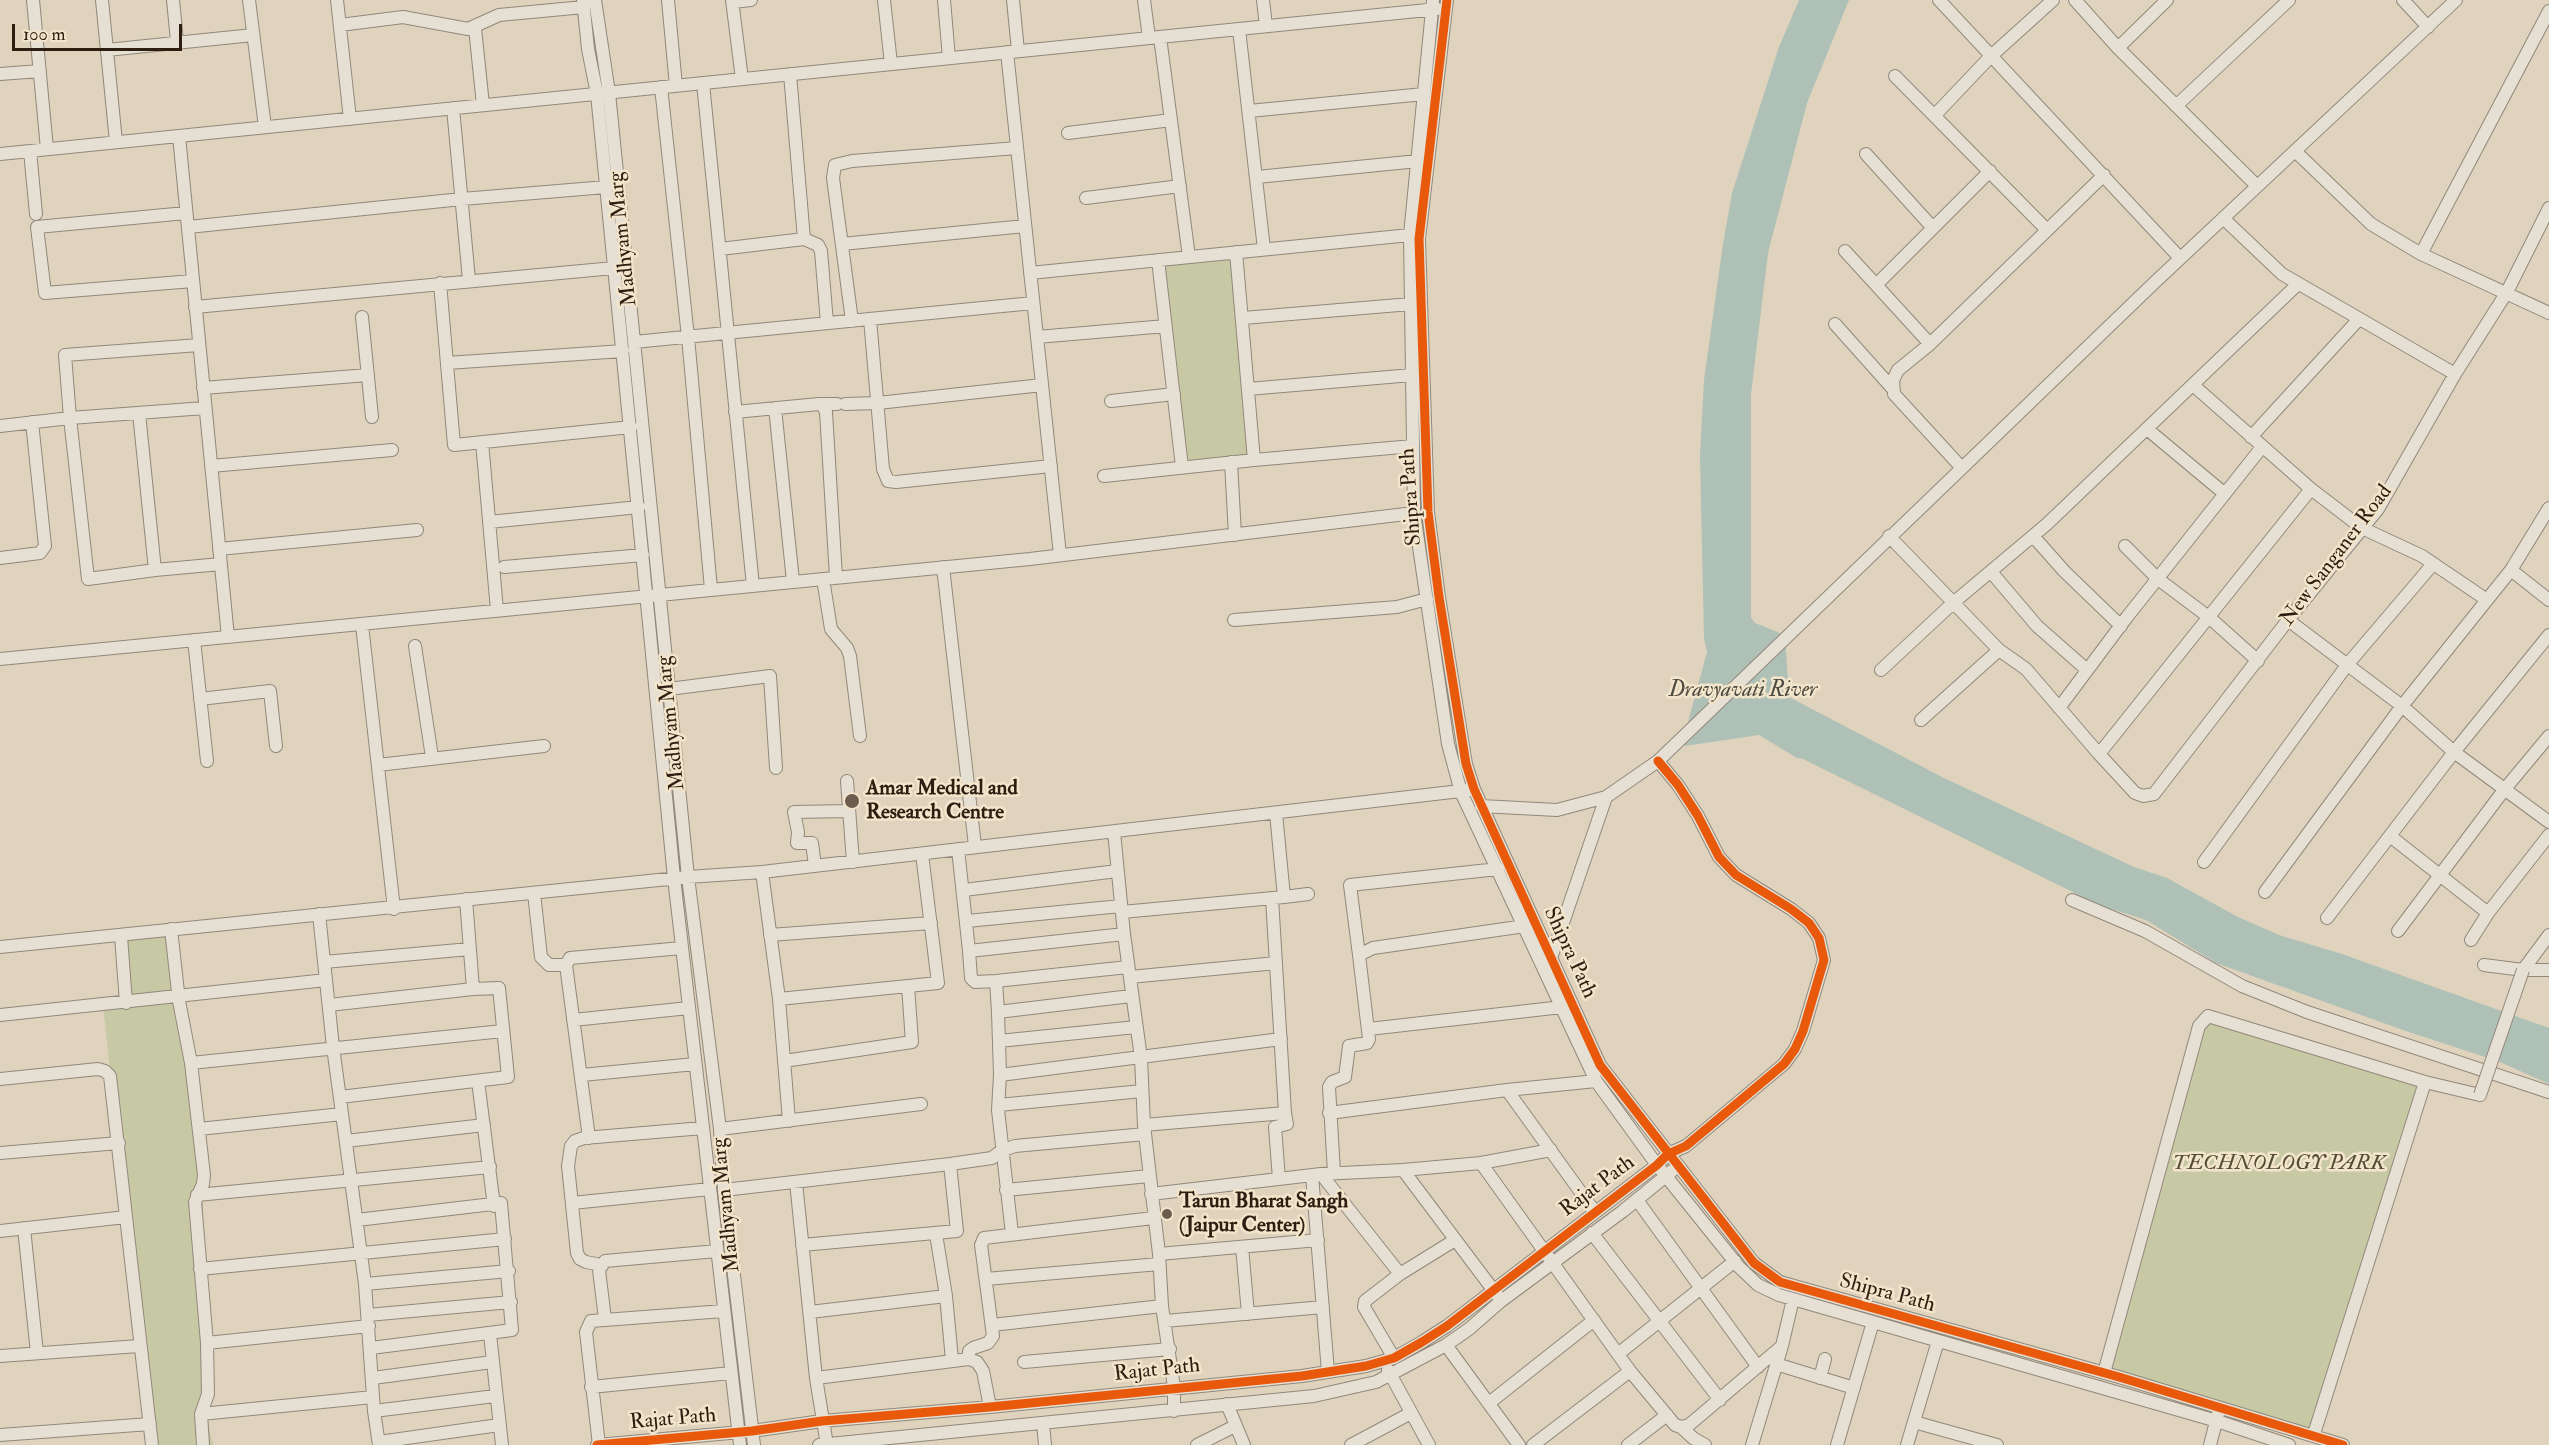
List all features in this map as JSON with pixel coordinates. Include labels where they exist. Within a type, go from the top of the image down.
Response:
[{"type":"street","points":[[33,0],[47,149]]},
{"type":"street","points":[[102,0],[116,142]]},
{"type":"street","points":[[173,0],[177,41]]},
{"type":"street","points":[[249,0],[265,127]]},
{"type":"street","points":[[337,0],[350,119]]},
{"type":"street","points":[[668,0],[676,86]]},
{"type":"street","points":[[742,79],[733,1],[751,0]]},
{"type":"street","points":[[884,0],[891,64]]},
{"type":"street","points":[[944,0],[949,58]]},
{"type":"street","points":[[1012,0],[1017,148],[1060,555]]},
{"type":"street","points":[[1144,0],[1155,37],[1171,120],[1189,257]]},
{"type":"street","points":[[1263,0],[1266,26]]},
{"type":"street","points":[[1939,0],[2180,258]]},
{"type":"street","points":[[1935,115],[1991,57],[2053,0]]},
{"type":"street","points":[[2075,0],[2118,48],[2257,186]]},
{"type":"street","points":[[2118,48],[2167,0]]},
{"type":"street","points":[[2176,106],[2289,0]]},
{"type":"street","points":[[2403,0],[2428,27]]},
{"type":"street","points":[[1481,806],[1557,810],[1606,798],[1662,757],[2180,258],[2456,0]]},
{"type":"street","points":[[340,25],[403,17],[422,19],[461,29],[475,27],[499,15],[587,2]]},
{"type":"street","name":"Madhyam Marg","points":[[587,2],[588,49],[603,93],[634,342],[674,878],[739,1438]]},
{"type":"street","points":[[0,154],[1239,29],[1447,4]]},
{"type":"street","name":"Shipra Path","points":[[1447,4],[1419,239],[1428,512],[1468,790],[1481,806],[1600,1065],[1754,1263],[1780,1282],[2104,1373],[2314,1434],[2343,1445]]},
{"type":"street","name":"Shipra Path","points":[[1433,5],[1410,235],[1414,513],[1448,744],[1498,869],[1596,1081],[1657,1165],[1735,1261],[1758,1285],[1793,1299],[2217,1421],[2289,1445]]},
{"type":"street","points":[[2421,254],[2549,11]]},
{"type":"street","points":[[475,27],[483,105]]},
{"type":"street","points":[[1239,29],[1264,249]]},
{"type":"street","points":[[107,50],[253,35]]},
{"type":"street","points":[[0,74],[40,70]]},
{"type":"street","points":[[789,74],[804,239]]},
{"type":"street","points":[[1894,76],[2046,229]]},
{"type":"street","points":[[703,83],[753,586]]},
{"type":"street","points":[[661,87],[688,337],[711,589]]},
{"type":"street","name":"Madhyam Marg","points":[[603,93],[606,187],[643,555],[654,595],[669,689],[688,877],[720,1129],[724,1190],[754,1445]]},
{"type":"street","points":[[1249,111],[1424,94]]},
{"type":"street","points":[[453,108],[469,280]]},
{"type":"street","points":[[1068,132],[1171,120]]},
{"type":"street","points":[[179,136],[228,637]]},
{"type":"street","points":[[852,321],[833,178],[833,170],[838,163],[1017,148]]},
{"type":"street","points":[[30,151],[36,214]]},
{"type":"street","points":[[2295,151],[2371,224],[2421,254],[2549,313]]},
{"type":"street","points":[[1866,154],[1933,228]]},
{"type":"street","points":[[1257,177],[1418,161]]},
{"type":"street","points":[[1877,284],[1990,171]]},
{"type":"street","points":[[1962,467],[1894,394],[1893,380],[1898,370],[1930,344],[2104,175]]},
{"type":"street","points":[[1086,198],[1180,186]]},
{"type":"street","points":[[188,227],[606,187]]},
{"type":"street","name":"New Sanganer Road","points":[[2098,754],[2135,793],[2143,796],[2154,794],[2378,508],[2455,374],[2507,292],[2549,208]]},
{"type":"street","points":[[186,213],[37,227],[45,293],[193,281]]},
{"type":"street","points":[[2223,218],[2282,274],[2455,374]]},
{"type":"street","points":[[842,244],[1025,226]]},
{"type":"street","points":[[1030,273],[1410,235]]},
{"type":"street","points":[[720,249],[804,239],[818,245],[821,251],[827,323]]},
{"type":"street","points":[[1845,251],[1930,344]]},
{"type":"street","points":[[1236,252],[1254,460]]},
{"type":"street","points":[[1158,260],[1182,467]]},
{"type":"street","points":[[195,307],[614,268]]},
{"type":"street","points":[[440,283],[454,445],[631,427]]},
{"type":"street","points":[[1881,670],[1953,603],[1992,573],[2033,536],[2298,284]]},
{"type":"street","points":[[634,342],[1033,303]]},
{"type":"street","points":[[1242,318],[1411,304]]},
{"type":"street","points":[[362,317],[372,417]]},
{"type":"street","points":[[870,319],[884,469],[885,476],[892,482],[1051,466]]},
{"type":"street","points":[[2251,437],[2359,319]]},
{"type":"street","points":[[1835,324],[1893,389]]},
{"type":"street","points":[[1037,337],[1166,326]]},
{"type":"street","points":[[199,345],[64,355],[70,418],[88,579],[221,564]]},
{"type":"street","points":[[447,363],[623,351]]},
{"type":"street","points":[[203,388],[368,375]]},
{"type":"street","points":[[1248,389],[1412,375]]},
{"type":"street","points":[[735,412],[819,404],[878,403],[1042,384]]},
{"type":"street","points":[[2193,386],[2311,489],[2362,528],[2433,564],[2487,600]]},
{"type":"street","points":[[1111,401],[1174,394]]},
{"type":"street","points":[[819,404],[826,412],[836,577]]},
{"type":"street","points":[[0,426],[70,418],[205,408]]},
{"type":"street","points":[[775,408],[793,581]]},
{"type":"street","points":[[139,413],[155,570]]},
{"type":"street","points":[[0,558],[40,553],[45,546],[32,422]]},
{"type":"street","points":[[2147,429],[2225,494]]},
{"type":"street","points":[[482,442],[497,610]]},
{"type":"street","points":[[1104,476],[1413,446]]},
{"type":"street","points":[[2059,708],[2262,447]]},
{"type":"street","points":[[211,466],[392,450]]},
{"type":"street","points":[[1231,462],[1235,535]]},
{"type":"street","points":[[1889,536],[1999,650],[2026,669],[2098,754],[2210,618],[2311,489]]},
{"type":"street","points":[[489,522],[639,507]]},
{"type":"street","points":[[2265,892],[2403,706],[2511,570],[2549,508]]},
{"type":"street","points":[[0,659],[1060,555],[1414,513]]},
{"type":"street","points":[[219,549],[417,530]]},
{"type":"street","points":[[2033,536],[2064,571],[2121,626]]},
{"type":"street","points":[[2125,546],[2158,579],[2210,618],[2258,661]]},
{"type":"street","points":[[504,567],[643,555]]},
{"type":"street","points":[[2204,862],[2348,665],[2433,564]]},
{"type":"street","points":[[943,567],[975,846]]},
{"type":"street","points":[[2511,570],[2549,600]]},
{"type":"street","points":[[1992,573],[2037,626],[2087,670]]},
{"type":"street","points":[[823,579],[831,629],[847,648],[850,656],[860,736]]},
{"type":"street","points":[[1234,620],[1397,607],[1427,599]]},
{"type":"street","points":[[2288,620],[2403,706],[2454,752],[2549,822]]},
{"type":"street","points":[[362,625],[394,909]]},
{"type":"street","points":[[2327,918],[2454,752],[2549,635]]},
{"type":"street","points":[[194,640],[207,761]]},
{"type":"street","points":[[415,646],[432,757]]},
{"type":"street","points":[[1921,720],[1999,650]]},
{"type":"street","points":[[669,689],[770,676],[776,768]]},
{"type":"street","points":[[200,699],[270,692],[276,746]]},
{"type":"street","points":[[2398,931],[2504,790],[2549,736]]},
{"type":"street","points":[[378,765],[432,757],[544,746]]},
{"type":"street","points":[[1662,757],[1698,816],[1719,857],[1736,875],[1791,909],[1809,923],[1820,938],[1824,960],[1803,1031],[1795,1049],[1784,1064],[1686,1146],[1668,1154]]},
{"type":"street","points":[[847,780],[854,862]]},
{"type":"street","points":[[0,947],[394,909],[674,878],[762,872],[1468,790]]},
{"type":"street","points":[[1551,958],[1606,798]]},
{"type":"street","points":[[815,866],[812,843],[797,843],[798,831],[794,812],[849,811]]},
{"type":"street","points":[[1276,813],[1278,897],[1276,963],[1287,1124],[1275,1127],[1279,1179]]},
{"type":"street","points":[[1114,832],[1131,996],[1140,1058],[1162,1306],[1174,1387],[1173,1411]]},
{"type":"street","points":[[2471,940],[2488,914],[2549,835]]},
{"type":"street","points":[[2390,836],[2488,914]]},
{"type":"street","points":[[958,849],[972,981],[1276,963]]},
{"type":"street","points":[[779,999],[938,983],[922,854]]},
{"type":"street","points":[[1328,1372],[1318,1239],[1330,1084],[1345,1077],[1348,1071],[1347,1048],[1350,1045],[1367,1043],[1369,1029],[1350,885],[1498,869]]},
{"type":"street","points":[[964,890],[1117,871]]},
{"type":"street","points":[[762,872],[779,999],[789,1121]]},
{"type":"street","points":[[534,893],[541,957],[549,965],[566,964]]},
{"type":"street","points":[[966,921],[1308,894]]},
{"type":"street","points":[[466,900],[473,989]]},
{"type":"street","points":[[2072,900],[2145,931],[2253,991],[2307,1012],[2549,1092]]},
{"type":"street","points":[[319,915],[333,1047],[365,1284],[374,1411],[379,1443],[499,1425]]},
{"type":"street","points":[[770,935],[931,923]]},
{"type":"street","points":[[1359,955],[1373,948],[1526,926]]},
{"type":"street","points":[[171,929],[179,996],[191,1063],[204,1175],[203,1184],[197,1195],[200,1269],[207,1343],[207,1394],[201,1414],[203,1445]]},
{"type":"street","points":[[969,951],[1124,934]]},
{"type":"street","points":[[2104,1373],[2199,1026],[2208,1016],[2425,1082],[2480,1095],[2523,970],[2549,935]]},
{"type":"street","points":[[121,936],[126,1003]]},
{"type":"street","points":[[589,1138],[566,964],[570,958],[682,948]]},
{"type":"street","points":[[324,962],[470,950]]},
{"type":"street","points":[[2484,966],[2549,970]]},
{"type":"street","points":[[0,1015],[326,980]]},
{"type":"street","points":[[996,981],[1001,1151],[1012,1234]]},
{"type":"street","points":[[784,1060],[912,1042],[908,986]]},
{"type":"street","points":[[329,1005],[499,988],[508,1077],[340,1097]]},
{"type":"street","points":[[998,1012],[1131,996]]},
{"type":"street","points":[[573,1020],[689,1008]]},
{"type":"street","points":[[1369,1029],[1563,1008]]},
{"type":"street","points":[[999,1041],[1136,1027]]},
{"type":"street","points":[[191,1063],[503,1030]]},
{"type":"street","points":[[1000,1075],[1281,1039]]},
{"type":"street","points":[[582,1075],[695,1064]]},
{"type":"street","points":[[0,1078],[98,1069],[110,1076],[152,1445]]},
{"type":"street","points":[[478,1081],[494,1206]]},
{"type":"street","points":[[1329,1113],[1596,1081]]},
{"type":"street","points":[[2314,1434],[2425,1082]]},
{"type":"street","points":[[1507,1090],[1595,1212]]},
{"type":"street","points":[[999,1105],[1142,1091]]},
{"type":"street","points":[[720,1129],[921,1104]]},
{"type":"street","points":[[724,1190],[950,1164],[992,1158],[1001,1151],[1015,1146],[1285,1113]]},
{"type":"street","points":[[199,1130],[342,1114]]},
{"type":"street","points":[[346,1141],[484,1125]]},
{"type":"street","points":[[601,1265],[580,1259],[578,1253],[568,1154],[575,1141],[703,1128]]},
{"type":"street","points":[[0,1153],[119,1143]]},
{"type":"street","name":"Rajat Path","points":[[824,1445],[1314,1396],[1376,1382],[1446,1345],[1637,1200],[1667,1177],[1677,1166],[1686,1146]]},
{"type":"street","points":[[1151,1194],[1323,1174],[1481,1163],[1551,1150]]},
{"type":"street","name":"Rajat Path","points":[[598,1445],[739,1438],[752,1431],[822,1420],[990,1407],[1328,1372],[1366,1366],[1389,1359],[1447,1326],[1544,1249],[1657,1165],[1668,1154]]},
{"type":"street","points":[[1481,1163],[1630,1371],[1675,1425],[1682,1427],[1689,1425],[1782,1346]]},
{"type":"street","points":[[802,1245],[957,1231],[950,1164]]},
{"type":"street","points":[[197,1195],[490,1167]]},
{"type":"street","points":[[1403,1170],[1501,1301]]},
{"type":"street","points":[[1323,1174],[1400,1274]]},
{"type":"street","points":[[1006,1190],[1149,1176]]},
{"type":"street","points":[[796,1182],[824,1445]]},
{"type":"street","points":[[572,1203],[710,1189]]},
{"type":"street","points":[[1637,1200],[1758,1366]]},
{"type":"street","points":[[357,1220],[494,1206],[501,1203],[505,1239],[512,1330],[371,1348]]},
{"type":"street","points":[[0,1231],[126,1217]]},
{"type":"street","points":[[969,1359],[969,1352],[973,1348],[992,1340],[982,1241],[988,1237],[1153,1218]]},
{"type":"street","points":[[24,1228],[37,1353]]},
{"type":"street","points":[[1592,1233],[1720,1400]]},
{"type":"street","points":[[936,1234],[946,1296],[952,1360]]},
{"type":"street","points":[[200,1269],[361,1255],[505,1239]]},
{"type":"street","points":[[986,1279],[1318,1239]]},
{"type":"street","points":[[1429,1445],[1390,1376],[1389,1359],[1364,1304],[1372,1294],[1400,1274],[1455,1240]]},
{"type":"street","points":[[1242,1247],[1248,1314]]},
{"type":"street","points":[[605,1319],[599,1270],[605,1262],[717,1251]]},
{"type":"street","points":[[1618,1354],[1735,1261]]},
{"type":"street","points":[[365,1284],[508,1271]]},
{"type":"street","points":[[810,1312],[946,1296]]},
{"type":"street","points":[[1752,1445],[1782,1346],[1793,1299]]},
{"type":"street","points":[[207,1343],[511,1302]]},
{"type":"street","points":[[992,1325],[1162,1306]]},
{"type":"street","points":[[1165,1321],[1323,1307]]},
{"type":"street","points":[[598,1445],[585,1332],[591,1321],[724,1311]]},
{"type":"street","points":[[1489,1403],[1594,1320]]},
{"type":"street","points":[[1837,1445],[1873,1322]]},
{"type":"street","points":[[490,1334],[502,1445]]},
{"type":"street","points":[[1907,1445],[1938,1341]]},
{"type":"street","points":[[1446,1345],[1519,1445]]},
{"type":"street","points":[[0,1356],[139,1346]]},
{"type":"street","points":[[1024,1362],[1170,1349]]},
{"type":"street","points":[[816,1378],[969,1359],[976,1362],[983,1371],[990,1407]]},
{"type":"street","points":[[1820,1378],[1825,1359]]},
{"type":"street","points":[[373,1378],[492,1362]]},
{"type":"street","points":[[1776,1364],[1854,1388]]},
{"type":"street","points":[[1533,1445],[1630,1371]]},
{"type":"street","points":[[591,1387],[731,1373]]},
{"type":"street","points":[[374,1411],[495,1396]]},
{"type":"street","points":[[201,1414],[374,1397]]},
{"type":"street","points":[[1227,1404],[1245,1445]]},
{"type":"street","points":[[2210,1445],[2220,1407]]},
{"type":"street","points":[[1351,1445],[1411,1413]]},
{"type":"street","points":[[1628,1445],[1667,1415]]},
{"type":"street","points":[[1914,1422],[1979,1443],[1997,1445]]},
{"type":"street","points":[[1044,1423],[1045,1445]]},
{"type":"street","points":[[0,1435],[150,1424]]},
{"type":"street","points":[[1197,1445],[1235,1426]]},
{"type":"street","points":[[1682,1427],[1690,1442],[1706,1445]]},
{"type":"green space","points":[[1236,252],[1254,460],[1182,467],[1158,260]]},
{"type":"green space","points":[[171,929],[190,1061],[203,1195],[205,1411],[213,1445],[150,1445],[103,1005],[125,1003],[121,936]]},
{"type":"green space","name":"TECHNOLOGY PARK","points":[[2208,1016],[2425,1082],[2314,1434],[2104,1373]]},
{"type":"water","name":"Dravyavati River","points":[[1799,0],[1849,0],[1807,103],[1768,253],[1751,394],[1751,618],[1755,623],[1785,635],[1789,697],[1942,777],[2134,867],[2167,878],[2238,917],[2279,935],[2342,954],[2549,1028],[2549,1084],[2500,1062],[2216,963],[2146,920],[2099,905],[1797,758],[1759,735],[1685,746],[1689,718],[1707,652],[1704,638],[1700,456],[1704,380],[1723,244],[1732,193],[1779,47]]},
{"type":"cycle path","points":[[1447,0],[1419,239],[1428,512],[1439,597],[1466,764],[1474,789],[1600,1065],[1754,1263],[1780,1282],[2119,1377],[2343,1445]]},
{"type":"cycle path","points":[[597,1445],[752,1431],[822,1421],[1302,1376],[1366,1366],[1394,1358],[1447,1326],[1657,1165],[1668,1154],[1686,1146],[1784,1064],[1795,1049],[1803,1031],[1824,960],[1819,938],[1809,923],[1791,909],[1736,875],[1719,857],[1698,816],[1678,785],[1658,761]]},
{"type":"place","name":"Amar Medical and Research Centre","points":[[852,801]]},
{"type":"place","name":"Tarun Bharat Sangh (Jaipur Center)","points":[[1167,1214]]}]
